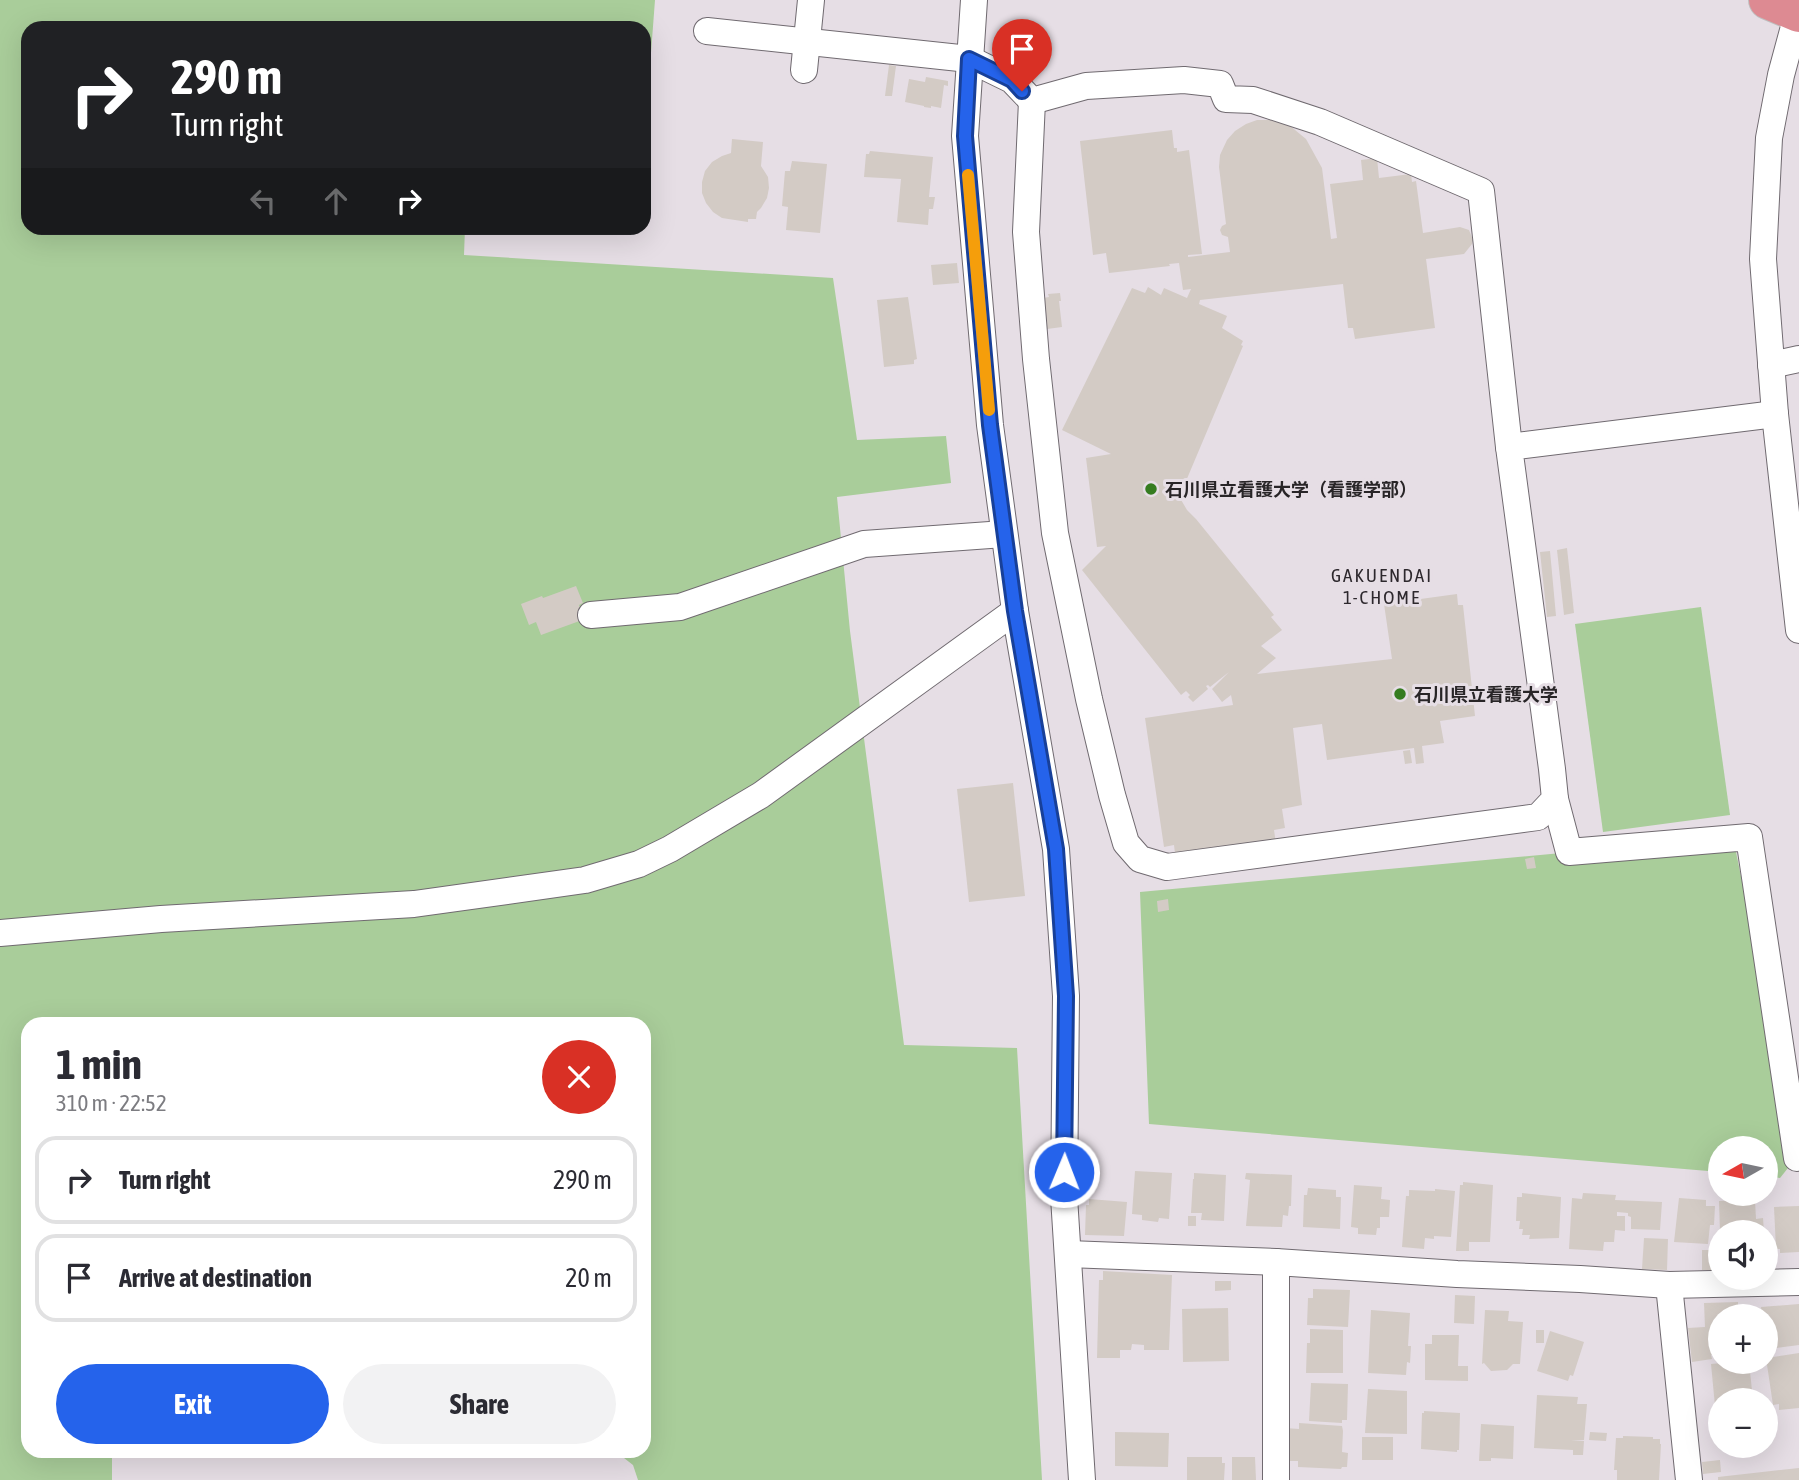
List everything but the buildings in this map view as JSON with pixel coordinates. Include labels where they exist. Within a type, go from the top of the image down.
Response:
[{"type":"street","points":[[803,70],[811,0]]},
{"type":"street","points":[[974,0],[965,136],[990,425],[1015,611],[1056,849],[1066,996],[1064,1197],[1082,1480]]},
{"type":"street","points":[[1788,8],[1781,75],[1769,138],[1763,260],[1775,414],[1799,630]]},
{"type":"street","points":[[706,31],[969,59],[1012,80],[1032,101],[1026,232],[1036,359],[1055,533],[1112,795],[1126,843],[1140,859],[1167,867],[1538,817],[1555,799]]},
{"type":"street","points":[[1032,101],[1086,86],[1184,80],[1220,84],[1226,99],[1253,100],[1320,122],[1481,191],[1509,447],[1555,799],[1569,852],[1749,836],[1797,1158]]},
{"type":"street","points":[[1771,365],[1799,359]]},
{"type":"street","points":[[1509,447],[1775,414]]},
{"type":"street","points":[[591,615],[680,607],[864,544],[1004,534]]},
{"type":"street","points":[[0,933],[161,919],[414,904],[585,880],[639,864],[670,849],[761,795],[1015,611]]},
{"type":"street","points":[[1068,1254],[1276,1262],[1669,1285],[1799,1282]]},
{"type":"street","points":[[1276,1262],[1276,1480]]},
{"type":"street","points":[[1669,1285],[1689,1480]]},
{"type":"green space","points":[[0,0],[655,0],[651,53],[651,21],[21,21],[21,235],[465,235],[464,255],[833,278],[857,440],[946,436],[951,483],[837,497],[850,631],[904,1045],[1017,1048],[1042,1480],[638,1480],[633,1465],[624,1458],[651,1458],[651,1017],[21,1017],[21,1458],[112,1458],[112,1480],[0,1480]]},
{"type":"green space","points":[[1701,607],[1730,815],[1603,832],[1575,624]]},
{"type":"green space","points":[[1733,837],[1768,1011],[1788,1168],[1778,1178],[1778,1136],[1708,1136],[1708,1171],[1149,1124],[1140,892]]},
{"type":"slow traffic","points":[[968,175],[989,410]]},
{"type":"place","name":"石川県立看護大学（看護学部）","points":[[1151,489]]},
{"type":"place","name":"石川県立看護大学","points":[[1400,694]]},
{"type":"district","name":"GAKUENDAI 1-CHOME","points":[[1382,586]]},
{"type":"route","points":[[1022,91],[1012,80],[969,59],[965,136],[990,425],[1015,611],[1056,849],[1066,996],[1064,1172]]}]
